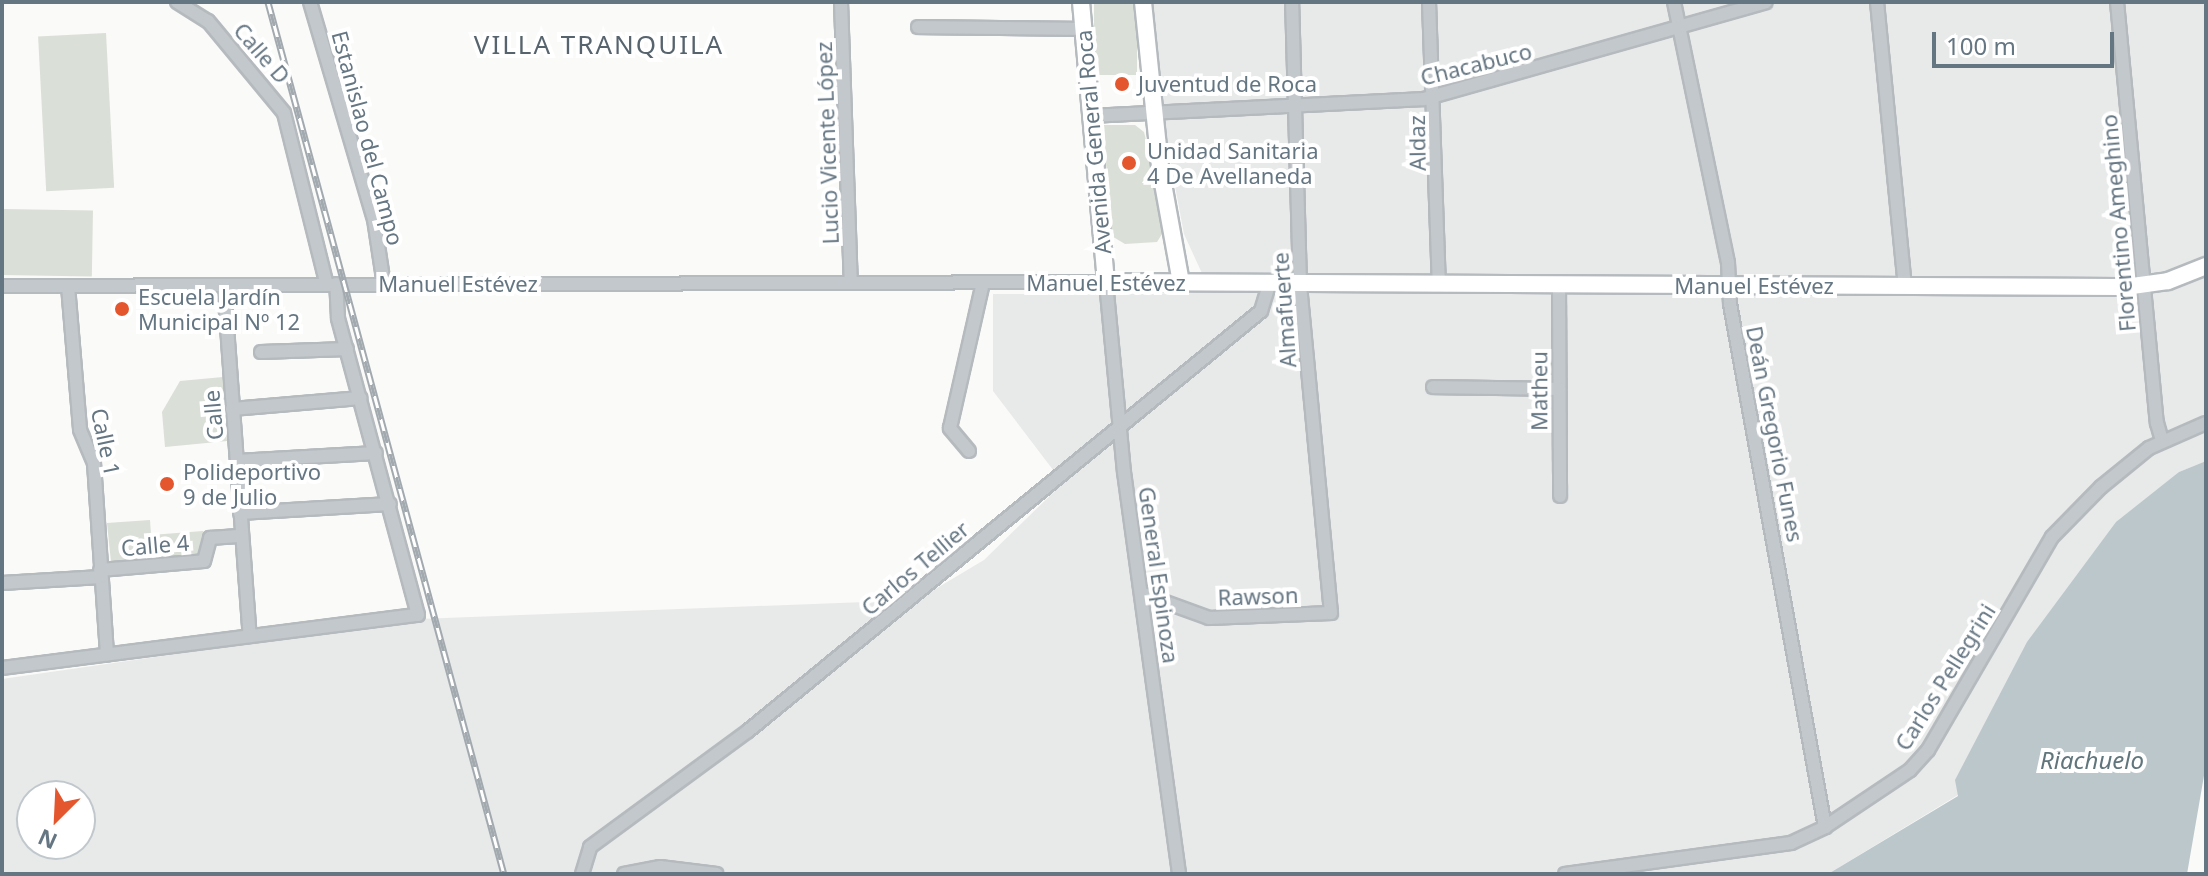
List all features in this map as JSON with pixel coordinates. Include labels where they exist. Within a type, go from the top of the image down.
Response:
[{"type":"main road","name":"Avenida General Roca","points":[[1081,2],[1106,282]]},
{"type":"main road","points":[[1143,2],[1153,113],[1181,283]]},
{"type":"main road","name":"Manuel Estévez","points":[[1106,282],[1559,286],[2144,285],[2206,266]]},
{"type":"street","name":"Calle D","points":[[177,2],[208,21],[273,95],[296,147],[418,615],[250,636]]},
{"type":"street","name":"Estanislao del Campo","points":[[310,2],[374,219],[384,285]]},
{"type":"street","name":"Lucio Vicente López","points":[[841,2],[851,282]]},
{"type":"street","name":"Almafuerte","points":[[1292,2],[1300,285],[1331,613]]},
{"type":"street","name":"Aldaz","points":[[1429,2],[1436,97],[1439,283]]},
{"type":"street","name":"Deán Gregorio Funes","points":[[1674,2],[1730,286],[1825,827]]},
{"type":"street","name":"Chacabuco","points":[[1091,116],[1436,97],[1766,2]]},
{"type":"street","points":[[1877,2],[1905,286]]},
{"type":"street","name":"Florentino Ameghino","points":[[2117,2],[2162,440]]},
{"type":"street","points":[[918,27],[1083,29]]},
{"type":"street","name":"Manuel Estévez","points":[[2,286],[1106,282]]},
{"type":"street","name":"General Espinoza","points":[[1106,282],[1118,425],[1179,874]]},
{"type":"street","points":[[969,451],[950,428],[983,283]]},
{"type":"street","name":"Carlos Tellier","points":[[582,874],[590,847],[748,731],[1261,311],[1269,285]]},
{"type":"street","name":"Calle 1","points":[[68,286],[80,430],[94,463],[107,655]]},
{"type":"street","name":"Calle","points":[[224,286],[250,636]]},
{"type":"street","name":"Matheu","points":[[1559,286],[1560,496]]},
{"type":"street","points":[[261,352],[347,349]]},
{"type":"street","points":[[1433,387],[1559,389]]},
{"type":"street","points":[[232,409],[361,398]]},
{"type":"street","name":"Carlos Pellegrini","points":[[1565,874],[1791,843],[1825,827],[1918,762],[2052,537],[2101,487],[2162,440],[2206,423]]},
{"type":"street","points":[[237,461],[376,453]]},
{"type":"street","points":[[240,513],[390,504]]},
{"type":"street","name":"Calle 4","points":[[2,583],[204,561],[210,538],[242,536]]},
{"type":"street","name":"Rawson","points":[[1143,594],[1209,618],[1331,613]]},
{"type":"street","points":[[2,668],[250,636]]},
{"type":"street","points":[[624,874],[660,867],[717,874]]},
{"type":"shaded area","points":[[1094,2],[1137,2],[1137,75],[1094,75]]},
{"type":"shaded area","points":[[1152,2],[2206,2],[2206,461],[2179,472],[1958,795],[1828,874],[2,874],[2,679],[419,619],[917,600],[984,560],[1063,483],[993,391],[993,294],[1211,293],[1184,234],[1164,128]]},
{"type":"shaded area","points":[[106,33],[114,188],[46,191],[38,37]]},
{"type":"shaded area","points":[[1104,125],[1135,125],[1144,132],[1167,226],[1157,242],[1125,244],[1110,235]]},
{"type":"shaded area","points":[[3,209],[93,211],[92,277],[2,275]]},
{"type":"shaded area","points":[[223,377],[227,441],[165,447],[162,412],[180,381]]},
{"type":"shaded area","points":[[150,520],[151,535],[203,531],[205,554],[111,562],[107,523]]},
{"type":"water","name":"Riachuelo","points":[[2206,461],[2206,764],[2187,874],[1828,874],[1958,796],[1955,780],[2027,642],[2116,522],[2179,472]]},
{"type":"railway","points":[[268,2],[504,874]]},
{"type":"place","name":"Juventud de Roca","points":[[1122,84]]},
{"type":"place","name":"Unidad Sanitaria 4 De Avellaneda","points":[[1129,163]]},
{"type":"place","name":"Escuela Jardín Municipal Nº 12","points":[[122,309]]},
{"type":"place","name":"Polideportivo 9 de Julio","points":[[167,484]]},
{"type":"district","name":"VILLA TRANQUILA","points":[[599,45]]}]
